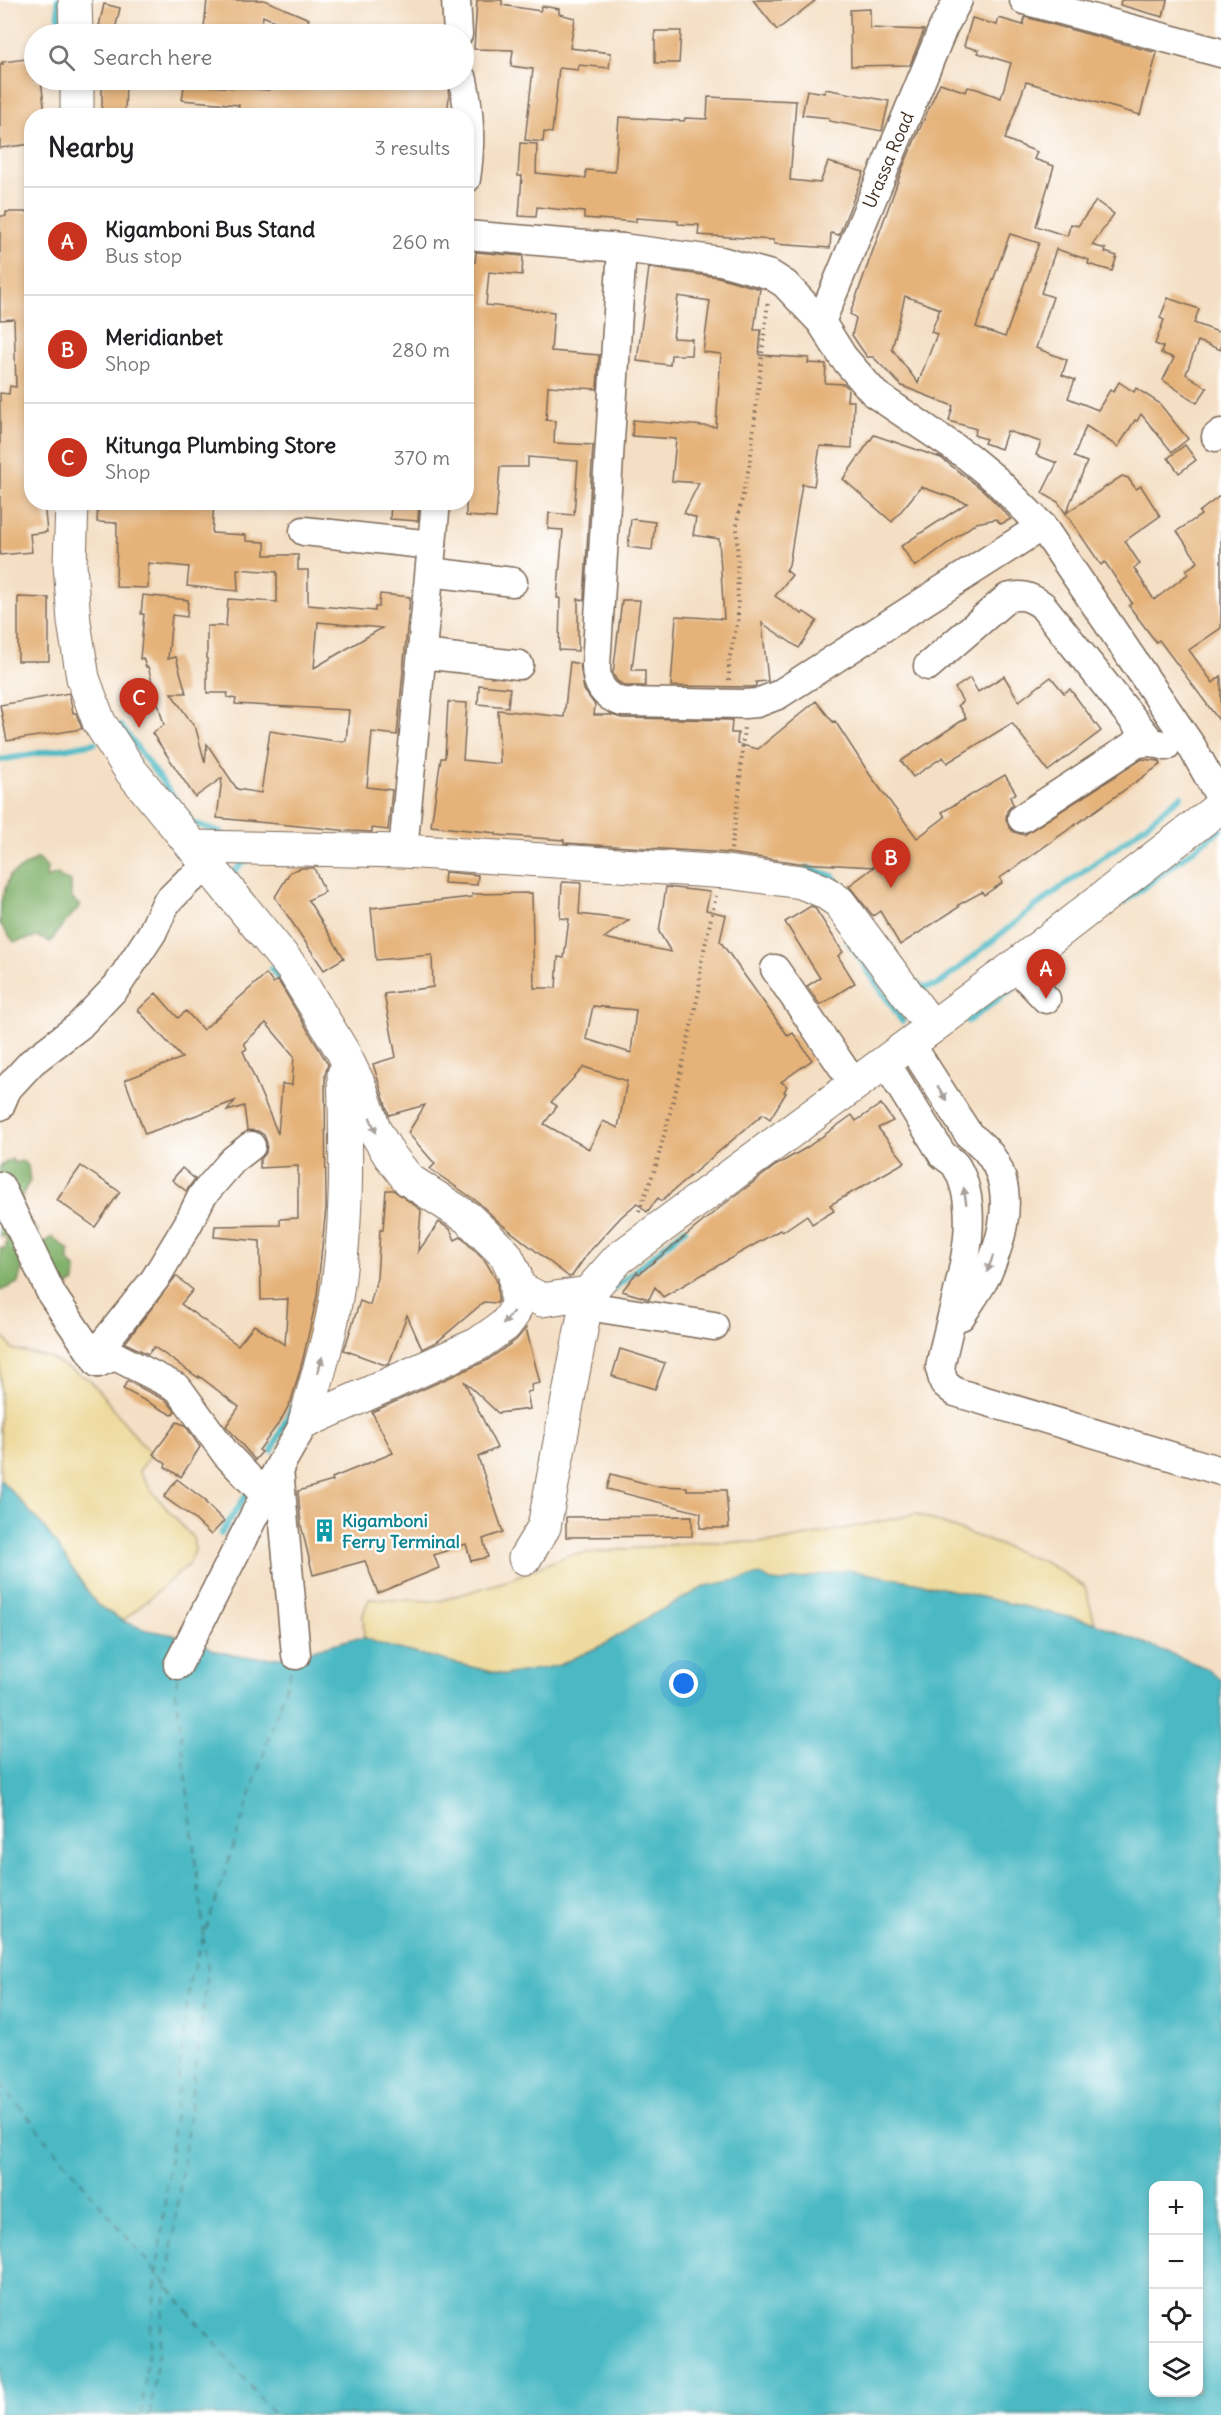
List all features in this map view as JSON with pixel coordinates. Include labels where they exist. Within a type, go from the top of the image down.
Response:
[{"type":"main road","points":[[75,0],[76,24]]},
{"type":"main road","points":[[77,90],[77,108]]},
{"type":"main road","points":[[72,510],[70,564],[74,622],[83,678],[99,722],[131,771],[292,968],[343,1052],[360,1087],[375,1131],[390,1156],[409,1180],[468,1218],[506,1255],[515,1274],[518,1304],[513,1314],[505,1324],[478,1344],[305,1422]]},
{"type":"main road","points":[[525,1558],[544,1527],[588,1299],[618,1259],[1015,966],[1221,806]]},
{"type":"main road","points":[[200,858],[403,851],[727,872],[801,882],[823,891],[839,902],[909,1044]]},
{"type":"main road","points":[[305,1422],[331,1328],[341,1252],[346,1129],[343,1052]]},
{"type":"main road","points":[[518,1287],[542,1300],[588,1299]]},
{"type":"street","points":[[456,0],[457,24]]},
{"type":"street","name":"Urassa Road","points":[[821,322],[943,28],[958,0]]},
{"type":"street","points":[[1024,0],[1221,53]]},
{"type":"street","points":[[465,90],[468,108]]},
{"type":"street","points":[[474,236],[622,248],[721,261],[771,275],[785,284],[821,322],[843,357],[875,394],[967,456],[995,479],[1042,526],[1192,747],[1221,799]]},
{"type":"street","points":[[622,248],[596,676],[605,693],[622,702],[757,703],[778,695],[1042,526]]},
{"type":"street","points":[[403,851],[435,510]]},
{"type":"street","points":[[304,531],[431,559],[513,582]]},
{"type":"street","points":[[928,666],[1007,598],[1019,595],[1030,596],[1042,605],[1151,742]]},
{"type":"street","points":[[422,654],[519,665]]},
{"type":"street","points":[[1022,818],[1137,743],[1151,742],[1168,747],[1192,747]]},
{"type":"street","points":[[0,1106],[7,1089],[32,1062],[79,1026],[117,986],[152,933],[166,903],[187,882],[200,858]]},
{"type":"street","points":[[1015,966],[1046,999]]},
{"type":"street","points":[[775,969],[855,1085]]},
{"type":"street","points":[[909,1044],[969,1135],[982,1144],[1002,1176],[1004,1186],[1001,1234],[987,1274],[948,1336]]},
{"type":"street","points":[[909,1044],[942,1154],[955,1164],[964,1186],[969,1220],[963,1272],[940,1369],[944,1383],[955,1392],[1221,1471]]},
{"type":"street","points":[[98,1363],[99,1351],[106,1339],[154,1279],[188,1224],[202,1196],[233,1160],[251,1146]]},
{"type":"street","points":[[0,1186],[52,1295],[98,1363]]},
{"type":"street","points":[[588,1299],[714,1326]]},
{"type":"street","points":[[98,1363],[115,1356],[178,1388],[226,1454],[265,1495]]},
{"type":"street","points":[[178,1665],[279,1467],[305,1422]]},
{"type":"street","points":[[279,1467],[296,1655]]},
{"type":"path","points":[[638,1216],[655,1169],[699,991],[701,963],[715,899],[727,872],[739,795],[736,703],[729,660],[738,620],[737,522],[750,462],[771,275]]},
{"type":"green space","points":[[38,858],[47,868],[46,878],[58,874],[62,879],[71,881],[71,897],[80,906],[51,942],[37,937],[14,942],[0,924],[1,901],[10,875]]},
{"type":"green space","points":[[12,1159],[14,1163],[22,1161],[28,1166],[30,1181],[21,1202],[24,1213],[38,1231],[33,1241],[23,1243],[13,1252],[24,1260],[18,1283],[0,1291],[0,1247],[5,1249],[7,1240],[4,1235],[0,1237],[0,1166]]},
{"type":"green space","points":[[52,1237],[69,1250],[69,1262],[76,1269],[75,1282],[64,1288],[33,1250]]},
{"type":"sand","points":[[0,1331],[12,1349],[48,1357],[90,1380],[151,1455],[139,1471],[155,1495],[193,1538],[195,1551],[188,1565],[123,1621],[97,1605],[44,1527],[0,1479]]},
{"type":"sand","points":[[917,1514],[1045,1562],[1085,1587],[1095,1623],[915,1582],[848,1570],[782,1582],[771,1581],[652,1615],[605,1644],[557,1666],[504,1675],[386,1646],[364,1638],[363,1614],[369,1599],[439,1601],[503,1582],[568,1555],[698,1542],[778,1542]]},
{"type":"water","points":[[0,1479],[44,1527],[97,1605],[123,1621],[146,1630],[181,1636],[217,1651],[243,1657],[272,1658],[296,1655],[351,1639],[364,1638],[386,1646],[504,1675],[557,1666],[605,1644],[706,1586],[761,1575],[771,1581],[782,1582],[847,1570],[915,1582],[1095,1623],[1206,1668],[1221,1679],[1221,2415],[0,2415]]},
{"type":"building","points":[[207,0],[264,0],[309,19],[307,24],[282,24],[263,16],[262,24],[204,24]]},
{"type":"building","points":[[477,0],[502,0],[502,5],[540,11],[542,6],[559,9],[559,14],[575,18],[570,48],[611,53],[609,68],[579,65],[578,70],[559,68],[552,133],[544,132],[543,142],[525,140],[533,69],[511,66],[513,50],[474,49]]},
{"type":"building","points":[[753,0],[816,0],[777,30]]},
{"type":"building","points":[[1121,0],[1167,0],[1163,17],[1120,5]]},
{"type":"building","points":[[104,4],[120,8],[116,24],[99,24]]},
{"type":"building","points":[[870,9],[870,28],[924,30],[910,65],[851,66],[850,10]]},
{"type":"building","points":[[1025,17],[1157,53],[1140,115],[1026,82],[1005,139],[1037,152],[1034,159],[1054,166],[1036,226],[1067,236],[1071,224],[1078,226],[1096,201],[1114,214],[1092,245],[1106,249],[1105,252],[1117,256],[1112,271],[1088,264],[1089,260],[1056,249],[1041,293],[1053,297],[1036,348],[1067,360],[1062,375],[1075,380],[1068,398],[1098,410],[1110,390],[1113,392],[1119,382],[1134,392],[1136,388],[1159,403],[1188,439],[1172,452],[1141,414],[1118,447],[1086,426],[1074,457],[1087,462],[1066,513],[1122,476],[1128,478],[1136,489],[1141,486],[1160,516],[1125,541],[1140,564],[1134,568],[1154,600],[1188,574],[1186,570],[1198,562],[1177,531],[1201,515],[1199,512],[1221,495],[1221,628],[1189,650],[1213,683],[1221,676],[1221,723],[1159,640],[1156,642],[1129,606],[1132,603],[1105,562],[1101,565],[1058,502],[1042,493],[1057,463],[1036,455],[1041,442],[1007,431],[1001,449],[984,443],[986,439],[974,435],[976,429],[949,421],[953,406],[902,386],[873,357],[867,357],[852,335],[856,318],[850,314],[903,167],[940,83],[966,92],[968,87],[977,89],[1001,98],[1011,63],[978,53],[979,50],[964,46],[972,18],[997,25],[999,18],[1023,25]],"holes":[[[1010,234],[1039,243],[1005,337],[976,327]],[[905,296],[940,309],[931,332],[937,334],[918,383],[892,349]]]},
{"type":"building","points":[[655,31],[681,31],[679,63],[655,63]]},
{"type":"building","points":[[24,59],[24,90],[42,90],[44,108],[24,108],[24,145],[0,148],[0,64],[3,64],[2,62]]},
{"type":"building","points":[[825,89],[889,101],[882,131],[829,121],[829,118],[802,115],[807,90],[825,93]]},
{"type":"building","points":[[102,90],[126,90],[125,108],[102,108]]},
{"type":"building","points":[[184,90],[448,90],[449,97],[448,108],[239,108],[239,105],[182,100]]},
{"type":"building","points":[[708,97],[796,101],[790,180],[820,183],[828,162],[864,172],[839,235],[831,233],[830,248],[774,244],[774,240],[698,235],[699,225],[678,224],[678,221],[636,218],[636,222],[584,218],[584,212],[537,207],[536,217],[519,216],[522,176],[518,176],[520,143],[537,144],[536,173],[586,178],[586,170],[615,172],[619,117],[684,121],[685,118],[707,119]]},
{"type":"building","points":[[6,212],[24,212],[24,510],[45,510],[47,532],[30,534],[32,552],[0,555],[0,393],[9,394],[10,386],[16,387],[14,319],[0,320],[0,216],[6,216]]},
{"type":"building","points":[[476,252],[523,256],[522,275],[489,272],[486,305],[554,312],[551,351],[599,355],[597,389],[548,386],[546,420],[555,421],[554,443],[593,445],[584,600],[578,599],[578,651],[559,650],[560,598],[557,598],[563,530],[548,529],[549,513],[574,515],[578,461],[528,457],[528,467],[500,467],[496,518],[466,516],[466,510],[474,510]]},
{"type":"building","points":[[649,268],[718,277],[760,289],[754,330],[761,330],[759,355],[809,358],[808,363],[826,364],[825,383],[844,384],[848,388],[847,401],[854,401],[852,448],[820,446],[814,486],[802,484],[789,565],[786,570],[792,575],[775,596],[817,621],[799,648],[762,623],[768,681],[756,682],[756,686],[753,687],[671,686],[676,616],[724,619],[719,539],[693,535],[696,518],[684,513],[699,483],[672,481],[676,439],[632,436],[633,420],[716,427],[721,354],[703,352],[710,301],[678,296],[673,338],[692,339],[691,355],[671,355],[670,365],[637,361]]},
{"type":"building","points":[[1168,298],[1199,309],[1194,323],[1221,333],[1221,350],[1198,341],[1186,374],[1207,388],[1197,403],[1163,380],[1174,358],[1161,353],[1163,347],[1155,344],[1164,320],[1160,318]]},
{"type":"building","points":[[874,435],[941,458],[984,491],[1011,519],[1001,524],[996,519],[976,523],[915,567],[901,546],[967,503],[921,487],[892,522],[843,479]]},
{"type":"building","points":[[1185,445],[1196,460],[1179,473],[1168,458]]},
{"type":"building","points":[[98,510],[213,510],[212,533],[246,535],[246,541],[265,542],[265,555],[298,555],[298,570],[308,570],[308,605],[375,611],[375,607],[379,607],[380,594],[410,597],[397,735],[372,732],[367,787],[392,790],[388,830],[372,828],[372,832],[350,831],[217,818],[222,778],[195,797],[152,733],[164,725],[148,667],[143,658],[140,659],[144,614],[141,614],[143,595],[188,600],[187,617],[172,615],[168,659],[176,657],[186,693],[171,693],[196,729],[205,763],[207,744],[237,789],[261,793],[270,731],[346,741],[349,710],[235,704],[236,699],[227,697],[228,693],[207,693],[207,626],[226,626],[228,599],[277,602],[277,572],[237,569],[238,591],[187,586],[189,567],[148,563],[148,588],[116,587],[117,523],[97,522]],"holes":[[[318,622],[382,628],[314,668]]]},
{"type":"building","points":[[391,510],[419,510],[418,521],[390,519]]},
{"type":"building","points":[[631,519],[655,522],[652,550],[628,547]]},
{"type":"building","points":[[18,597],[49,598],[49,661],[18,661]]},
{"type":"building","points":[[622,600],[640,600],[632,670],[645,670],[645,686],[625,686],[617,681],[613,674]]},
{"type":"building","points":[[570,662],[580,664],[584,690],[595,705],[594,715],[611,715],[622,718],[732,720],[731,733],[738,733],[737,744],[758,749],[816,701],[833,722],[835,721],[870,775],[917,838],[945,817],[942,812],[1005,775],[1016,793],[1010,797],[1013,804],[1007,811],[1006,819],[1014,832],[1024,835],[1142,759],[1159,761],[1161,764],[1000,878],[1002,883],[984,895],[982,892],[958,905],[959,907],[900,945],[880,911],[873,916],[849,886],[874,867],[799,863],[728,853],[564,843],[564,840],[496,835],[496,833],[431,826],[441,758],[445,758],[448,702],[467,703],[463,760],[500,764],[498,710],[564,717]]},
{"type":"building","points":[[1004,676],[1019,701],[1051,677],[1064,693],[1070,689],[1101,731],[1048,771],[1012,723],[947,763],[943,757],[913,777],[901,761],[966,718],[958,705],[963,702],[955,688],[970,678],[978,692]]},
{"type":"building","points":[[479,685],[510,688],[508,707],[478,704]]},
{"type":"building","points":[[69,693],[73,713],[76,713],[82,729],[7,741],[0,705]]},
{"type":"building","points":[[301,868],[314,868],[325,892],[308,900],[344,958],[324,970],[275,897],[290,872]]},
{"type":"building","points":[[445,872],[478,875],[477,885],[444,883]]},
{"type":"building","points":[[562,882],[581,883],[579,914],[629,920],[604,938],[671,952],[659,932],[666,887],[710,892],[706,910],[726,915],[720,941],[788,1036],[793,1033],[812,1060],[781,1082],[787,1086],[784,1092],[786,1093],[770,1119],[763,1114],[661,1201],[658,1198],[647,1212],[637,1203],[621,1217],[569,1277],[500,1223],[478,1202],[430,1169],[435,1164],[408,1133],[425,1105],[389,1115],[373,1064],[396,1057],[384,994],[433,987],[432,955],[376,960],[371,908],[472,897],[472,894],[532,893],[534,988],[556,988],[558,957],[564,958],[569,919],[560,918]],"holes":[[[593,1006],[636,1010],[631,1053],[586,1039]],[[584,1067],[627,1081],[618,1128],[603,1121],[589,1149],[544,1124],[557,1106],[551,1102]]]},
{"type":"building","points":[[811,906],[815,908],[843,952],[838,956],[855,983],[820,1005],[807,986],[820,978],[785,922]]},
{"type":"building","points":[[266,974],[273,983],[278,980],[328,1064],[325,1075],[326,1207],[317,1296],[291,1401],[281,1420],[259,1450],[262,1452],[255,1460],[226,1426],[239,1407],[199,1376],[199,1378],[154,1347],[148,1354],[125,1343],[176,1276],[193,1290],[181,1304],[238,1345],[254,1325],[285,1345],[288,1299],[261,1300],[260,1241],[214,1237],[215,1226],[280,1225],[280,1219],[298,1218],[298,1166],[260,1168],[260,1160],[266,1153],[267,1143],[264,1135],[258,1131],[247,1130],[244,1106],[227,1111],[235,1101],[145,1134],[125,1080],[182,1058],[138,1010],[156,993],[178,1018],[186,1011],[203,1030]],"holes":[[[266,1023],[294,1056],[292,1085],[282,1084],[278,1134],[243,1051],[247,1049],[244,1043]]]},
{"type":"building","points":[[881,1104],[893,1121],[878,1128],[905,1162],[830,1205],[834,1211],[812,1224],[807,1215],[782,1232],[780,1230],[663,1297],[655,1287],[649,1299],[622,1291],[637,1272],[639,1274],[775,1166],[806,1148],[852,1115],[856,1121]]},
{"type":"building","points":[[81,1166],[120,1192],[95,1227],[57,1200]]},
{"type":"building","points":[[182,1168],[195,1179],[186,1191],[172,1180]]},
{"type":"building","points":[[386,1190],[393,1190],[421,1210],[418,1252],[439,1222],[450,1229],[455,1240],[461,1237],[486,1262],[497,1281],[498,1301],[497,1303],[484,1302],[438,1341],[422,1349],[407,1315],[389,1364],[385,1365],[344,1350],[360,1301],[370,1305],[377,1278],[380,1230],[383,1230]]},
{"type":"building","points":[[526,1328],[540,1383],[531,1385],[532,1391],[527,1392],[530,1409],[498,1413],[464,1381],[497,1448],[478,1457],[503,1532],[483,1539],[488,1557],[471,1561],[466,1544],[434,1555],[439,1568],[378,1593],[365,1561],[313,1575],[301,1525],[298,1491],[333,1481],[332,1478],[393,1453],[372,1412],[486,1361],[516,1340]]},
{"type":"building","points":[[620,1349],[665,1363],[655,1389],[612,1376]]},
{"type":"building","points":[[127,1381],[167,1401],[175,1411],[172,1415],[123,1389]]},
{"type":"building","points":[[177,1422],[185,1425],[200,1447],[181,1477],[165,1467],[166,1464],[153,1454]]},
{"type":"building","points":[[611,1474],[655,1486],[687,1487],[687,1490],[726,1490],[729,1528],[700,1528],[701,1513],[607,1489]]},
{"type":"building","points":[[177,1479],[206,1501],[224,1521],[211,1535],[192,1517],[164,1497]]},
{"type":"building","points":[[692,1516],[692,1536],[566,1537],[566,1517]]},
{"type":"waterway","points":[[58,0],[59,24]]},
{"type":"waterway","points":[[121,726],[193,823],[222,833]]},
{"type":"waterway","points":[[0,760],[95,743]]},
{"type":"waterway","points":[[918,983],[922,988],[938,985],[1033,908],[1128,839],[1181,796]]},
{"type":"waterway","points":[[1123,903],[1221,829]]},
{"type":"waterway","points":[[231,876],[240,865],[247,861]]},
{"type":"waterway","points":[[806,868],[833,876],[841,886]]},
{"type":"waterway","points":[[847,940],[902,1021]]},
{"type":"waterway","points":[[271,968],[284,986]]},
{"type":"waterway","points":[[968,1021],[1014,988]]},
{"type":"waterway","points":[[612,1290],[685,1229]]},
{"type":"waterway","points":[[272,1451],[295,1400]]},
{"type":"waterway","points":[[221,1534],[249,1491]]},
{"type":"ferry route","points":[[141,2415],[190,1979],[292,1667]]},
{"type":"ferry route","points":[[177,1677],[176,1691],[204,1935]]},
{"type":"ferry route","points":[[150,2415],[208,1971],[204,1940]]},
{"type":"ferry route","points":[[0,2083],[274,2415]]},
{"type":"place","name":"Kitunga Plumbing Store","points":[[139,728]]},
{"type":"place","name":"Meridianbet","points":[[891,888]]},
{"type":"place","name":"Kigamboni Bus Stand","points":[[1046,999]]},
{"type":"place","name":"Kigamboni Ferry Terminal","points":[[324,1530]]}]
